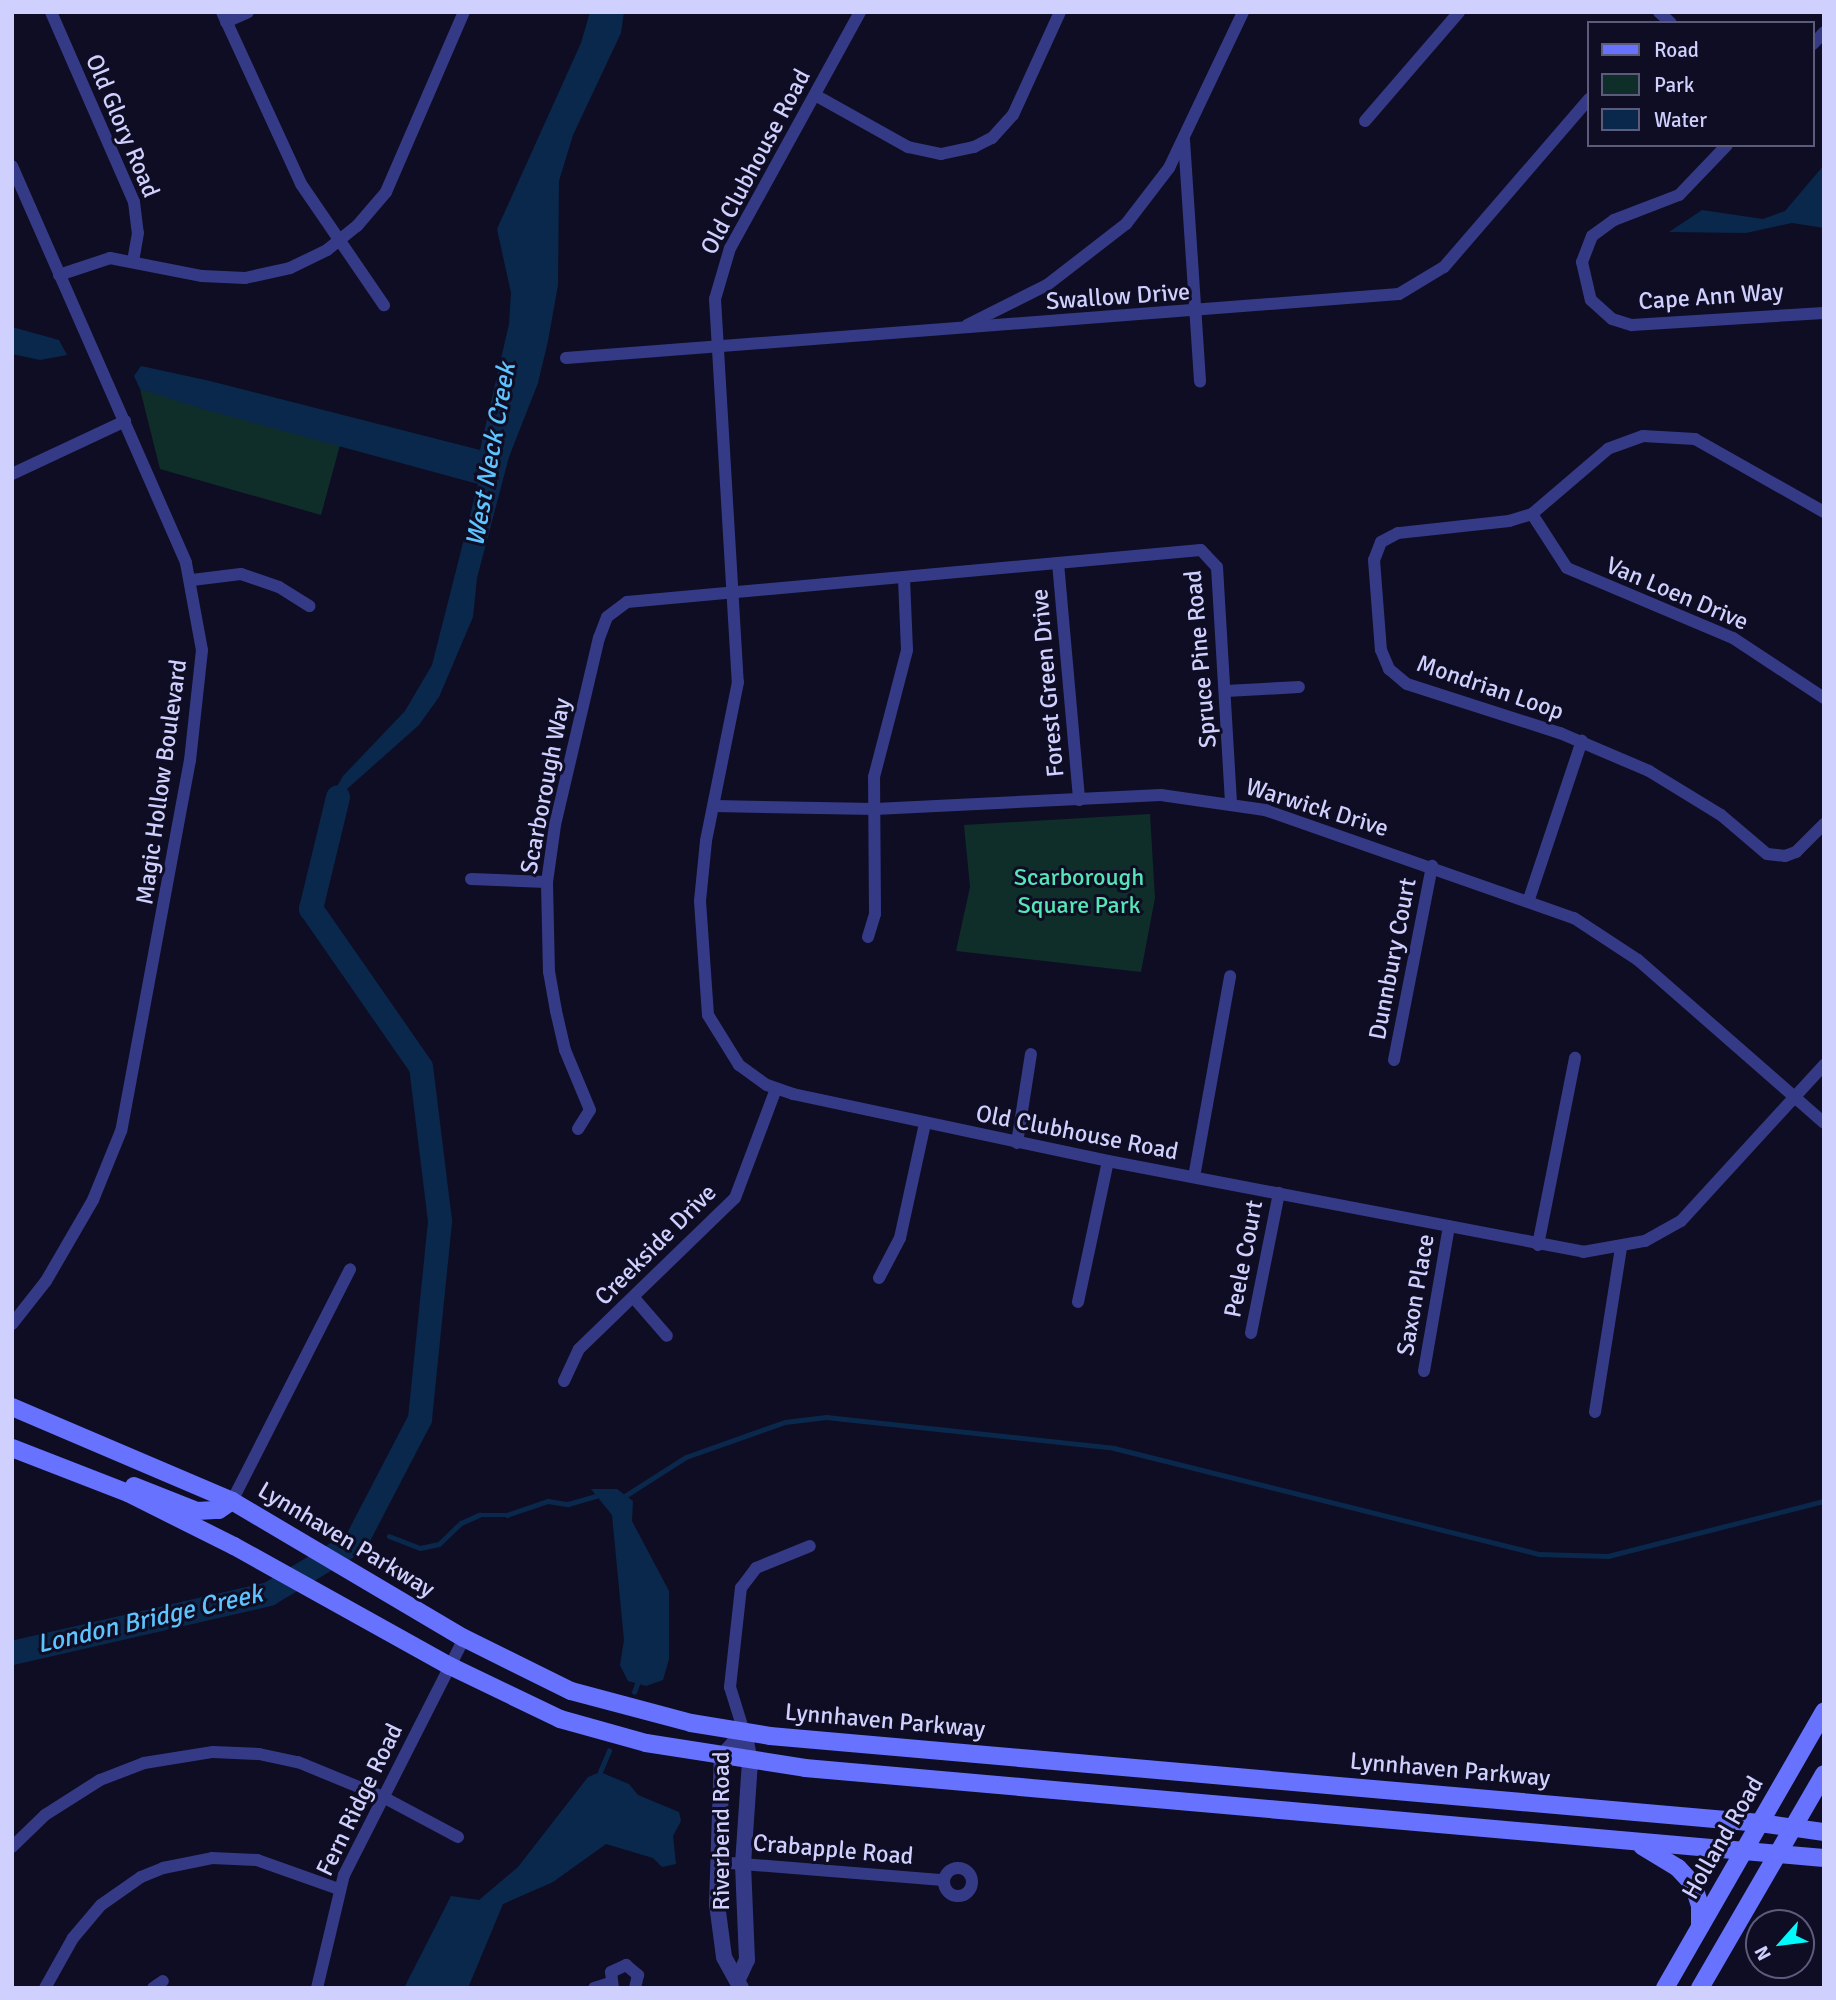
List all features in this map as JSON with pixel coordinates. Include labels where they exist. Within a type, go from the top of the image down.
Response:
[{"type":"main road","name":"Lynnhaven Parkway","points":[[12,1407],[232,1501],[354,1571],[464,1639],[571,1691],[635,1710],[744,1732],[1760,1823],[1824,1832]]},
{"type":"main road","points":[[12,1448],[100,1481],[286,1572],[450,1666],[560,1719],[646,1743],[750,1762],[1743,1853],[1824,1858]]},
{"type":"main road","points":[[100,1481],[131,1485],[197,1511],[219,1510],[232,1501]]},
{"type":"main road","name":"Holland Road","points":[[1665,1988],[1824,1712]]},
{"type":"main road","points":[[1700,1988],[1824,1774]]},
{"type":"main road","points":[[1636,1842],[1678,1868],[1693,1884],[1700,1906],[1700,1927]]},
{"type":"street","name":"Old Glory Road","points":[[51,12],[134,202],[138,233],[133,260]]},
{"type":"street","points":[[248,12],[224,17],[282,150],[384,305]]},
{"type":"street","points":[[60,275],[94,261],[133,260],[202,276],[245,278],[290,268],[340,241],[386,192],[464,12]]},
{"type":"street","name":"Old Clubhouse Road","points":[[860,12],[720,273],[715,299],[738,682],[699,901],[704,996],[726,1050],[754,1077],[776,1089],[1017,1143],[1583,1252],[1621,1248],[1662,1233],[1698,1206],[1824,1065]]},
{"type":"street","points":[[815,95],[908,147],[941,154],[974,147],[992,138],[1013,115],[1060,12]]},
{"type":"street","points":[[960,328],[1047,285],[1103,245],[1147,200],[1184,140],[1243,12]]},
{"type":"street","points":[[1365,121],[1459,12]]},
{"type":"street","name":"Swallow Drive","points":[[566,358],[1380,298],[1413,288],[1444,267],[1588,100]]},
{"type":"street","points":[[1184,140],[1200,381]]},
{"type":"street","name":"Cape Ann Way","points":[[1725,147],[1679,195],[1614,220],[1592,236],[1582,262],[1591,300],[1612,319],[1632,325],[1824,313]]},
{"type":"street","name":"Magic Hollow Boulevard","points":[[12,166],[192,580],[201,626],[201,679],[131,1095],[93,1200],[46,1281],[12,1324]]},
{"type":"street","points":[[12,474],[124,421]]},
{"type":"street","name":"Mondrian Loop","points":[[1824,512],[1720,450],[1695,439],[1662,434],[1608,449],[1532,514],[1509,521],[1398,533],[1381,542],[1374,560],[1381,650],[1389,669],[1407,684],[1582,741],[1680,788],[1776,857],[1796,852],[1824,824]]},
{"type":"street","name":"Van Loen Drive","points":[[1532,514],[1567,568],[1733,638],[1824,698]]},
{"type":"street","name":"Spruce Pine Road","points":[[1058,563],[1201,550],[1214,560],[1226,691],[1231,804]]},
{"type":"street","points":[[733,591],[1058,563]]},
{"type":"street","name":"Forest Green Drive","points":[[1058,563],[1079,800]]},
{"type":"street","points":[[192,580],[241,574],[279,587],[309,606]]},
{"type":"street","points":[[868,937],[875,914],[876,761],[907,650],[904,577]]},
{"type":"street","name":"Scarborough Way","points":[[579,1129],[590,1110],[565,1050],[556,1011],[547,936],[547,882],[555,824],[598,638],[607,617],[636,598],[733,591]]},
{"type":"street","points":[[1226,691],[1299,687]]},
{"type":"street","points":[[1529,899],[1582,741]]},
{"type":"street","name":"Warwick Drive","points":[[714,806],[875,808],[1161,795],[1265,810],[1529,899],[1574,918],[1638,960],[1824,1123]]},
{"type":"street","name":"Dunnbury Court","points":[[1394,1060],[1432,866]]},
{"type":"street","points":[[471,879],[547,882]]},
{"type":"street","points":[[1194,1177],[1230,976]]},
{"type":"street","points":[[1017,1143],[1031,1054]]},
{"type":"street","points":[[1538,1245],[1575,1058]]},
{"type":"street","name":"Creekside Drive","points":[[564,1381],[579,1349],[735,1198],[776,1089]]},
{"type":"street","points":[[879,1278],[900,1238],[925,1123]]},
{"type":"street","points":[[1078,1302],[1108,1161]]},
{"type":"street","name":"Peele Court","points":[[1251,1333],[1279,1193]]},
{"type":"street","name":"Saxon Place","points":[[1424,1371],[1448,1226]]},
{"type":"street","points":[[1595,1412],[1621,1248]]},
{"type":"street","points":[[232,1501],[350,1269]]},
{"type":"street","points":[[634,1298],[667,1336]]},
{"type":"street","points":[[744,1732],[730,1687],[741,1588],[756,1568],[810,1546]]},
{"type":"street","name":"Fern Ridge Road","points":[[317,1988],[339,1889],[464,1639]]},
{"type":"street","name":"Riverbend Road","points":[[740,1984],[724,1957],[717,1904],[722,1757],[744,1732]]},
{"type":"street","name":"Riverbend Road","points":[[740,1984],[747,1960],[743,1864],[750,1762],[744,1732]]},
{"type":"street","points":[[12,1847],[46,1815],[100,1780],[144,1763],[190,1754],[231,1751],[277,1757],[383,1797],[458,1837]]},
{"type":"street","points":[[46,1988],[74,1938],[101,1905],[141,1877],[163,1868],[212,1858],[257,1860],[339,1889]]},
{"type":"street","name":"Crabapple Road","points":[[718,1862],[943,1880]]},
{"type":"street","points":[[594,1988],[612,1985],[611,1972],[626,1965],[638,1975],[635,1988]]},
{"type":"green space","points":[[140,389],[340,445],[321,515],[160,469]]},
{"type":"green space","name":"Scarborough Square Park","points":[[1150,814],[1155,898],[1141,972],[956,951],[970,887],[964,825]]},
{"type":"water","name":"West Neck Creek","points":[[590,12],[624,12],[621,33],[573,135],[559,181],[558,285],[548,341],[538,383],[509,457],[477,578],[473,617],[439,697],[419,725],[338,797],[336,788],[343,776],[405,711],[432,665],[478,484],[206,410],[140,389],[134,376],[141,366],[480,450],[509,324],[511,293],[497,229],[581,43]]},
{"type":"water","points":[[1824,165],[1824,228],[1792,223],[1746,233],[1669,232],[1702,210],[1763,219],[1785,211]]},
{"type":"water","points":[[12,327],[59,340],[67,355],[40,360],[12,354]]},
{"type":"water","points":[[591,1489],[617,1489],[633,1501],[632,1521],[669,1591],[669,1659],[663,1680],[646,1686],[628,1681],[620,1665],[624,1640],[612,1515]]},
{"type":"water","points":[[600,1772],[629,1784],[638,1795],[679,1812],[681,1821],[673,1836],[676,1864],[662,1867],[653,1858],[606,1844],[553,1882],[503,1904],[468,1988],[404,1988],[451,1896],[479,1900],[518,1867],[588,1777]]},
{"type":"waterway","name":"London Bridge Creek","points":[[12,1653],[269,1594],[356,1542],[420,1419],[440,1221],[421,1067],[311,909],[338,797]]},
{"type":"waterway","points":[[625,1496],[686,1457],[785,1422],[826,1417],[1114,1448],[1539,1554],[1608,1556],[1824,1501]]},
{"type":"waterway","points":[[389,1536],[420,1548],[439,1544],[461,1523],[479,1515],[507,1515],[548,1501],[568,1504],[596,1496]]},
{"type":"waterway","points":[[634,1692],[637,1684]]},
{"type":"waterway","points":[[600,1772],[609,1751]]}]
